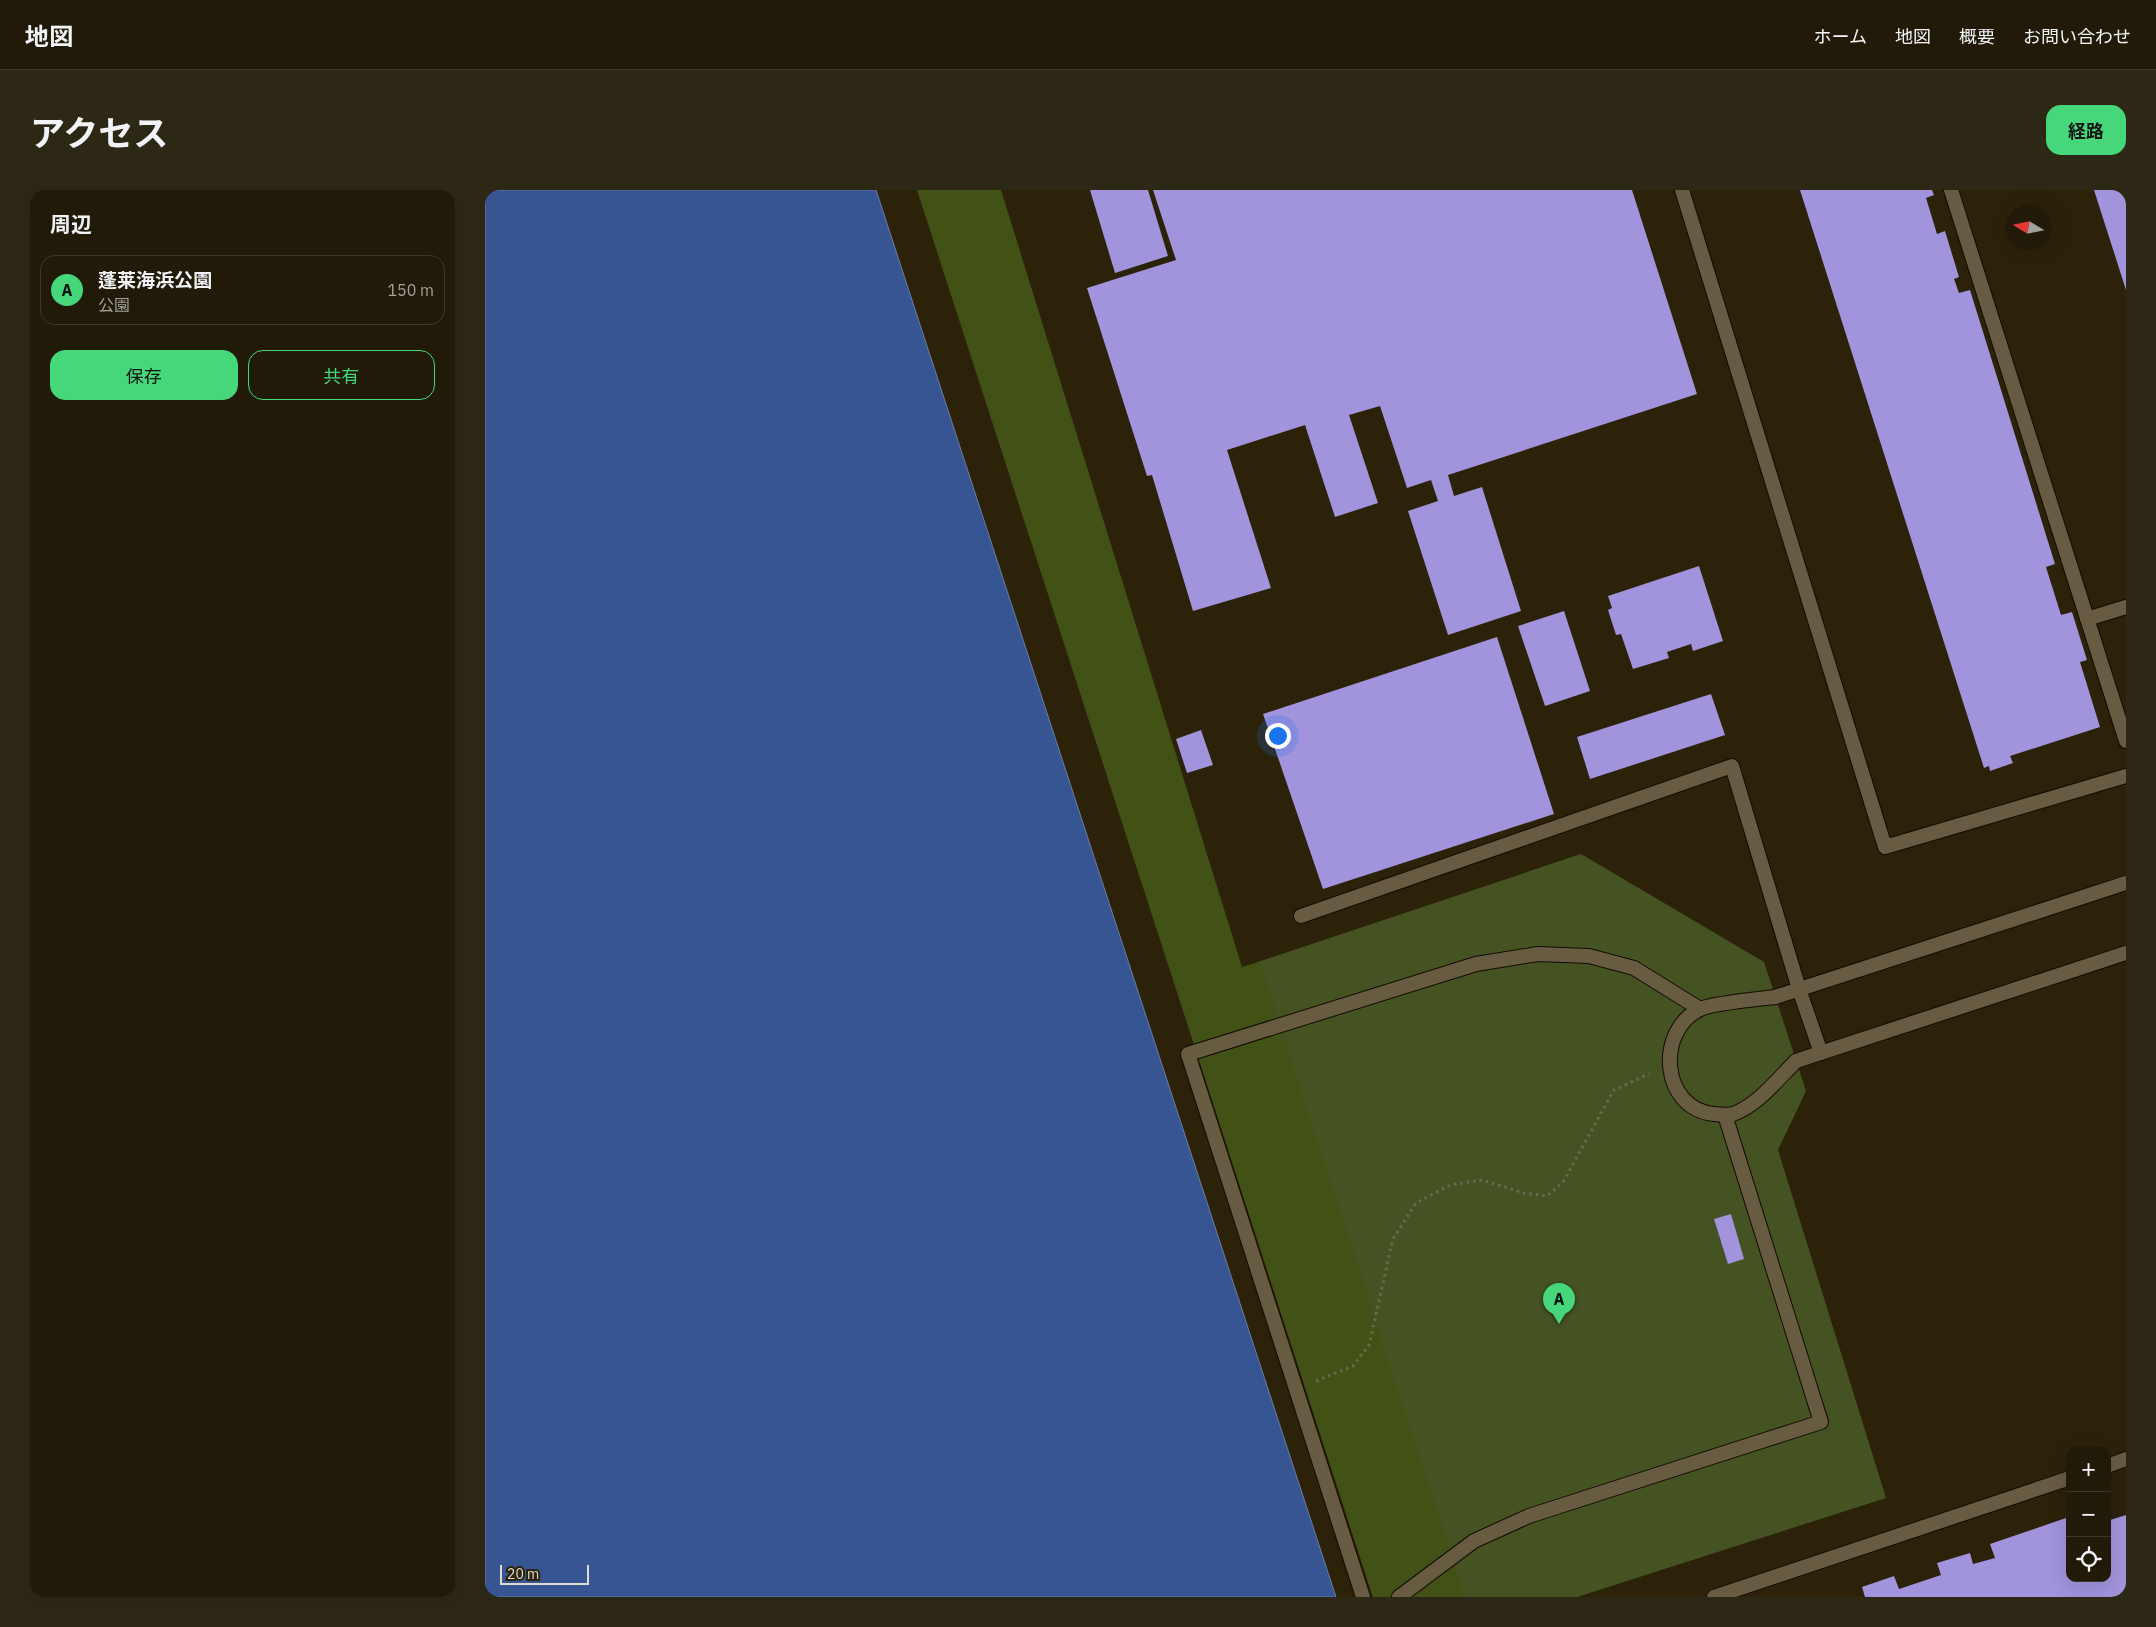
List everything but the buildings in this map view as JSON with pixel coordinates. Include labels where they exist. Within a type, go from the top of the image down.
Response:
[{"type":"street","points":[[1682,190],[1885,847],[2126,776]]},
{"type":"street","points":[[1951,190],[2126,741]]},
{"type":"street","points":[[2087,619],[2126,607]]},
{"type":"street","points":[[1301,916],[1732,766],[1799,989],[1821,1053]]},
{"type":"street","points":[[2126,883],[1775,997],[1700,1009],[1678,1028],[1668,1052],[1671,1078],[1682,1100],[1707,1113],[1731,1115],[1755,1102],[1796,1061],[2126,953]]},
{"type":"street","points":[[1363,1597],[1188,1054],[1476,964],[1538,954],[1589,956],[1634,968],[1700,1009]]},
{"type":"street","points":[[1399,1597],[1474,1541],[1529,1516],[1821,1422],[1725,1115]]},
{"type":"street","points":[[2111,1465],[2126,1459]]},
{"type":"street","points":[[1714,1597],[2066,1479]]},
{"type":"path","points":[[1296,1389],[1353,1366],[1369,1345],[1393,1239],[1416,1203],[1450,1185],[1482,1180],[1524,1193],[1547,1196],[1563,1182],[1614,1090],[1670,1064]]},
{"type":"green space","points":[[917,190],[1001,190],[1242,967],[1260,962],[1465,1597],[1373,1597]]},
{"type":"green space","points":[[1581,854],[1764,962],[1806,1091],[1778,1150],[1886,1498],[1577,1597],[1373,1597],[1177,989]]},
{"type":"water","points":[[485,190],[876,190],[1336,1597],[485,1597]]},
{"type":"place","name":"蓬莱海浜公園","points":[[1559,1324]]}]
